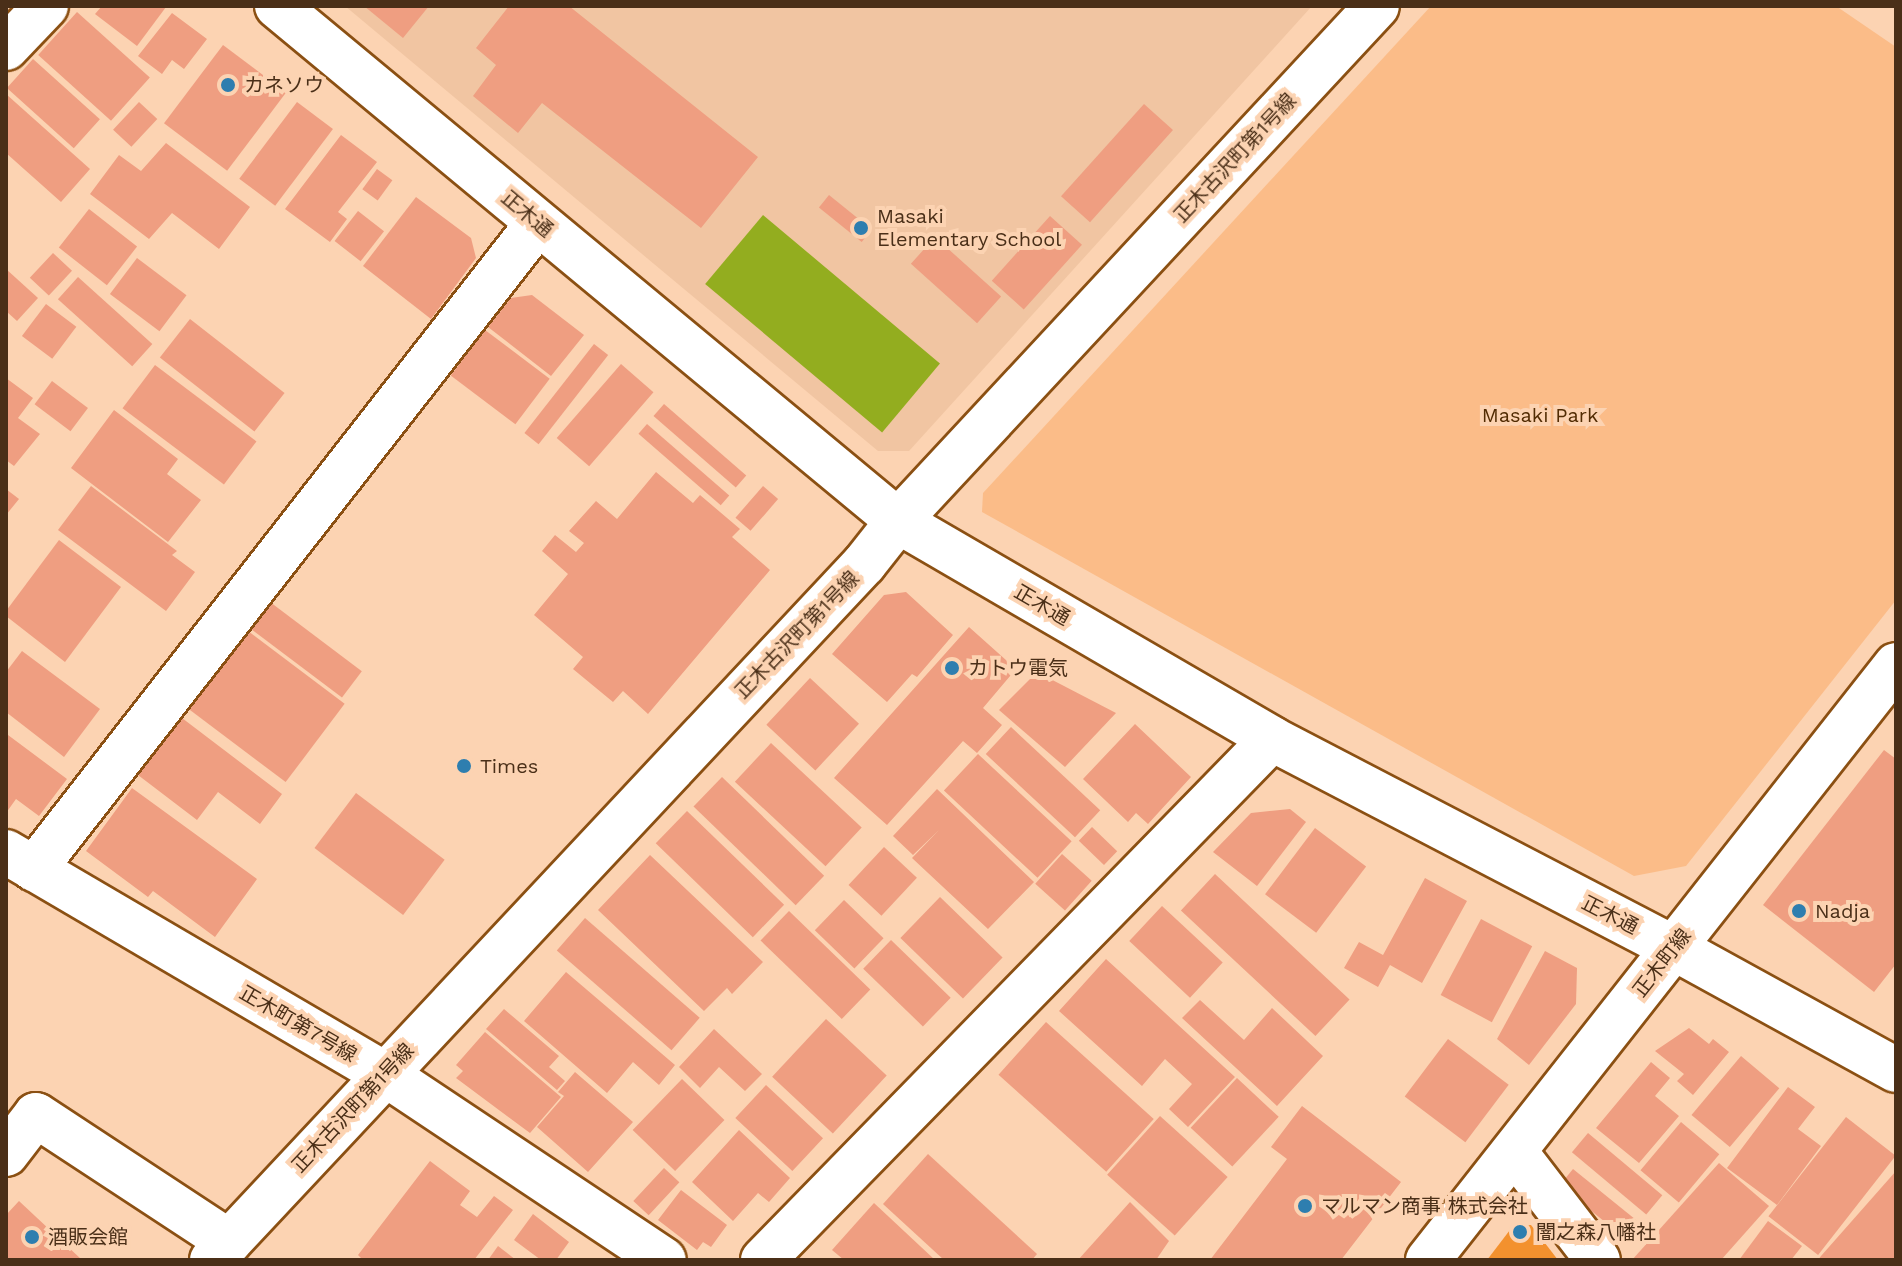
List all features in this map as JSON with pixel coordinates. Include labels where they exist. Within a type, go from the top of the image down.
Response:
[{"type":"street","points":[[6,48],[46,6]]},
{"type":"street","name":"正木通","points":[[277,6],[898,521],[1272,739],[1674,948],[1896,1070]]},
{"type":"street","name":"正木古沢町第1号線","points":[[220,1251],[864,564],[898,521],[1377,6]]},
{"type":"street","points":[[20,861],[538,223]]},
{"type":"street","name":"正木町線","points":[[1428,1260],[1896,665]]},
{"type":"street","points":[[763,1260],[1272,739]]},
{"type":"street","name":"正木町第7号線","points":[[20,861],[385,1074],[664,1260]]},
{"type":"street","points":[[6,1154],[36,1115],[220,1251]]},
{"type":"street","points":[[1515,1152],[1598,1260]]},
{"type":"shaded area","name":"Masaki Elementary School","points":[[345,6],[1312,6],[909,451],[878,451]]},
{"type":"shaded area","points":[[763,215],[940,363],[882,432],[705,284]]},
{"type":"shaded area","name":"闇之森八幡社","points":[[1531,1225],[1558,1260],[1487,1260],[1513,1226]]},
{"type":"green space","name":"Masaki Park","points":[[1431,6],[1836,6],[1896,47],[1896,600],[1686,866],[1634,876],[982,512],[983,493]]},
{"type":"building","points":[[102,6],[166,7],[137,46],[95,14]]},
{"type":"building","points":[[364,6],[429,6],[403,38]]},
{"type":"building","points":[[509,6],[569,6],[758,157],[701,228],[542,103],[518,133],[473,96],[496,65],[476,48]]},
{"type":"building","points":[[77,12],[150,78],[111,121],[38,55]]},
{"type":"building","points":[[172,13],[207,39],[184,69],[172,60],[162,74],[138,56]]},
{"type":"building","points":[[223,45],[286,93],[227,171],[164,123]]},
{"type":"building","points":[[33,59],[100,119],[74,148],[7,88]]},
{"type":"building","points":[[6,94],[90,169],[61,202],[6,153]]},
{"type":"building","points":[[139,102],[157,119],[131,147],[113,130]]},
{"type":"building","points":[[297,102],[333,129],[275,206],[239,179]]},
{"type":"building","points":[[1144,104],[1173,130],[1090,222],[1061,196]]},
{"type":"building","points":[[341,135],[377,162],[338,212],[347,219],[330,242],[285,209]]},
{"type":"building","points":[[166,143],[250,207],[219,249],[172,213],[149,239],[90,194],[119,155],[141,171]]},
{"type":"building","points":[[377,169],[392,180],[378,200],[362,189]]},
{"type":"building","points":[[829,195],[872,230],[862,242],[819,207]]},
{"type":"building","points":[[416,197],[471,238],[476,258],[431,319],[363,266]]},
{"type":"building","points":[[89,209],[137,247],[107,285],[59,248]]},
{"type":"building","points":[[358,211],[384,231],[361,261],[335,241]]},
{"type":"building","points":[[1050,216],[1082,245],[1024,309],[992,281]]},
{"type":"building","points":[[935,237],[1001,297],[977,323],[911,264]]},
{"type":"building","points":[[53,253],[72,271],[49,296],[30,278]]},
{"type":"building","points":[[137,258],[187,295],[159,331],[110,294]]},
{"type":"building","points":[[6,269],[38,298],[17,321],[6,311]]},
{"type":"building","points":[[78,277],[152,344],[132,366],[58,299]]},
{"type":"building","points":[[532,295],[584,335],[551,376],[488,327],[511,298]]},
{"type":"building","points":[[46,304],[76,327],[52,359],[22,336]]},
{"type":"building","points":[[190,319],[285,393],[254,431],[160,358]]},
{"type":"building","points":[[485,330],[550,379],[515,424],[451,376]]},
{"type":"building","points":[[594,344],[608,355],[539,444],[524,433]]},
{"type":"building","points":[[621,364],[653,392],[589,466],[557,438]]},
{"type":"building","points":[[155,365],[256,441],[224,485],[123,408]]},
{"type":"building","points":[[6,378],[33,398],[18,418],[40,434],[14,466],[6,460]]},
{"type":"building","points":[[52,381],[88,408],[70,431],[35,404]]},
{"type":"building","points":[[664,404],[746,476],[736,488],[654,416]]},
{"type":"building","points":[[114,410],[178,459],[167,474],[201,500],[168,542],[71,468]]},
{"type":"building","points":[[647,424],[729,496],[721,505],[638,434]]},
{"type":"building","points":[[656,472],[693,503],[700,495],[740,529],[732,537],[770,570],[648,714],[623,691],[613,702],[573,669],[583,657],[534,615],[568,574],[542,551],[555,535],[576,552],[584,543],[569,531],[596,501],[617,519]]},
{"type":"building","points":[[91,486],[177,551],[172,555],[195,572],[166,611],[58,530]]},
{"type":"building","points":[[763,486],[778,499],[751,531],[735,518]]},
{"type":"building","points":[[6,489],[19,499],[6,515]]},
{"type":"building","points":[[59,540],[121,587],[65,662],[6,616],[6,611]]},
{"type":"building","points":[[906,592],[953,635],[917,677],[912,674],[887,702],[832,654],[884,595]]},
{"type":"building","points":[[270,602],[362,671],[342,698],[250,628]]},
{"type":"building","points":[[969,627],[1016,669],[983,708],[1002,725],[977,753],[963,741],[887,825],[834,778]]},
{"type":"building","points":[[248,631],[345,704],[286,782],[189,709]]},
{"type":"building","points":[[22,651],[100,709],[64,757],[6,712],[6,672]]},
{"type":"building","points":[[1037,672],[1116,713],[1065,767],[999,710]]},
{"type":"building","points":[[810,678],[859,724],[815,771],[766,725]]},
{"type":"building","points":[[182,718],[282,794],[260,824],[218,792],[197,820],[138,775]]},
{"type":"building","points":[[1135,724],[1191,777],[1148,824],[1136,813],[1128,822],[1083,779]]},
{"type":"building","points":[[1011,727],[1100,810],[1075,837],[986,754]]},
{"type":"building","points":[[8,735],[67,779],[39,816],[16,799],[6,813]]},
{"type":"building","points":[[771,743],[862,828],[826,866],[735,782]]},
{"type":"building","points":[[1884,750],[1896,759],[1896,964],[1874,992],[1763,905]]},
{"type":"building","points":[[978,754],[1072,841],[1038,878],[944,791]]},
{"type":"building","points":[[722,777],[824,876],[796,905],[694,806]]},
{"type":"building","points":[[132,788],[257,879],[215,937],[153,891],[148,897],[86,851]]},
{"type":"building","points":[[937,789],[1034,882],[988,929],[912,858],[939,830],[913,855],[893,836]]},
{"type":"building","points":[[356,793],[445,860],[403,915],[314,848]]},
{"type":"building","points":[[1290,809],[1306,822],[1257,886],[1213,852],[1251,813]]},
{"type":"building","points":[[687,811],[784,905],[753,937],[656,843]]},
{"type":"building","points":[[1092,827],[1117,851],[1104,865],[1079,841]]},
{"type":"building","points":[[1315,828],[1366,867],[1316,933],[1265,894]]},
{"type":"building","points":[[884,847],[917,878],[881,916],[849,885]]},
{"type":"building","points":[[1062,854],[1092,881],[1065,910],[1035,884]]},
{"type":"building","points":[[650,855],[763,962],[732,994],[727,988],[704,1011],[598,910]]},
{"type":"building","points":[[1215,874],[1350,999],[1315,1036],[1181,911]]},
{"type":"building","points":[[1425,878],[1467,901],[1422,983],[1390,965],[1378,987],[1344,968],[1359,942],[1383,955]]},
{"type":"building","points":[[940,897],[1003,957],[963,998],[900,938]]},
{"type":"building","points":[[844,900],[884,938],[854,968],[815,930]]},
{"type":"building","points":[[1162,906],[1223,963],[1190,998],[1129,941]]},
{"type":"building","points":[[789,911],[870,989],[842,1019],[761,940]]},
{"type":"building","points":[[585,918],[700,1018],[672,1050],[557,950]]},
{"type":"building","points":[[1481,919],[1532,946],[1492,1022],[1441,995]]},
{"type":"building","points":[[891,940],[951,998],[923,1026],[863,969]]},
{"type":"building","points":[[1545,951],[1577,968],[1576,1004],[1529,1065],[1497,1039]]},
{"type":"building","points":[[1106,959],[1235,1077],[1188,1127],[1169,1109],[1192,1084],[1165,1059],[1142,1086],[1059,1011]]},
{"type":"building","points":[[566,972],[675,1065],[659,1085],[633,1062],[607,1093],[524,1021]]},
{"type":"building","points":[[1200,1000],[1244,1040],[1272,1008],[1323,1056],[1277,1106],[1182,1018]]},
{"type":"building","points":[[504,1009],[559,1056],[549,1067],[565,1081],[557,1090],[486,1029]]},
{"type":"building","points":[[826,1019],[887,1076],[833,1133],[772,1077]]},
{"type":"building","points":[[1046,1022],[1154,1119],[1106,1172],[998,1075]]},
{"type":"building","points":[[1689,1028],[1709,1044],[1713,1039],[1729,1052],[1693,1095],[1677,1081],[1684,1074],[1655,1051]]},
{"type":"building","points":[[714,1029],[762,1074],[745,1091],[719,1067],[700,1088],[679,1067]]},
{"type":"building","points":[[485,1032],[561,1097],[530,1133],[456,1078],[463,1071],[456,1065]]},
{"type":"building","points":[[1448,1039],[1509,1085],[1465,1142],[1405,1097]]},
{"type":"building","points":[[1741,1056],[1779,1088],[1730,1147],[1692,1115]]},
{"type":"building","points":[[1651,1062],[1670,1078],[1655,1096],[1679,1116],[1639,1163],[1596,1128]]},
{"type":"building","points":[[575,1072],[633,1122],[588,1172],[537,1127],[564,1096],[558,1092]]},
{"type":"building","points":[[1237,1078],[1279,1117],[1232,1167],[1191,1128]]},
{"type":"building","points":[[682,1079],[724,1120],[675,1171],[633,1130]]},
{"type":"building","points":[[766,1085],[823,1138],[792,1171],[735,1118]]},
{"type":"building","points":[[1788,1087],[1815,1107],[1798,1129],[1821,1146],[1777,1205],[1727,1168]]},
{"type":"building","points":[[1302,1106],[1401,1182],[1341,1260],[1210,1260],[1287,1159],[1271,1147]]},
{"type":"building","points":[[1160,1116],[1228,1177],[1175,1236],[1107,1175]]},
{"type":"building","points":[[1846,1117],[1896,1156],[1818,1255],[1768,1216]]},
{"type":"building","points":[[1681,1122],[1719,1154],[1679,1202],[1641,1170]]},
{"type":"building","points":[[739,1130],[790,1178],[769,1202],[758,1193],[733,1221],[692,1182]]},
{"type":"building","points":[[1588,1133],[1662,1195],[1646,1215],[1572,1152]]},
{"type":"building","points":[[928,1154],[1037,1254],[1032,1260],[944,1260],[883,1204]]},
{"type":"building","points":[[430,1161],[470,1191],[460,1205],[477,1217],[494,1196],[513,1210],[474,1260],[363,1260],[358,1255]]},
{"type":"building","points":[[1719,1163],[1769,1206],[1721,1260],[1632,1260]]},
{"type":"building","points":[[664,1168],[679,1182],[649,1215],[633,1201]]},
{"type":"building","points":[[1573,1169],[1637,1221],[1624,1237],[1560,1185]]},
{"type":"building","points":[[1896,1171],[1896,1260],[1818,1260],[1821,1256]]},
{"type":"building","points":[[681,1190],[727,1225],[711,1247],[703,1242],[697,1250],[658,1220]]},
{"type":"building","name":"酒販会館","points":[[19,1201],[82,1260],[6,1260],[6,1215]]},
{"type":"building","points":[[1130,1202],[1169,1241],[1156,1260],[1078,1260]]},
{"type":"building","points":[[874,1203],[935,1260],[844,1260],[832,1250]]},
{"type":"building","points":[[533,1214],[569,1242],[556,1260],[541,1260],[514,1240]]},
{"type":"building","points":[[1768,1221],[1802,1246],[1791,1260],[1739,1260]]},
{"type":"building","points":[[498,1246],[516,1260],[488,1260]]},
{"type":"place","name":"カネソウ","points":[[228,85]]},
{"type":"place","name":"Masaki Elementary School","points":[[861,228]]},
{"type":"place","name":"カトウ電気","points":[[952,668]]},
{"type":"place","name":"Times","points":[[464,766]]},
{"type":"place","name":"Nadja","points":[[1799,911]]},
{"type":"place","name":"マルマン商事 株式会社","points":[[1305,1206]]},
{"type":"place","name":"闇之森八幡社","points":[[1520,1232]]},
{"type":"place","name":"酒販会館","points":[[32,1237]]}]
